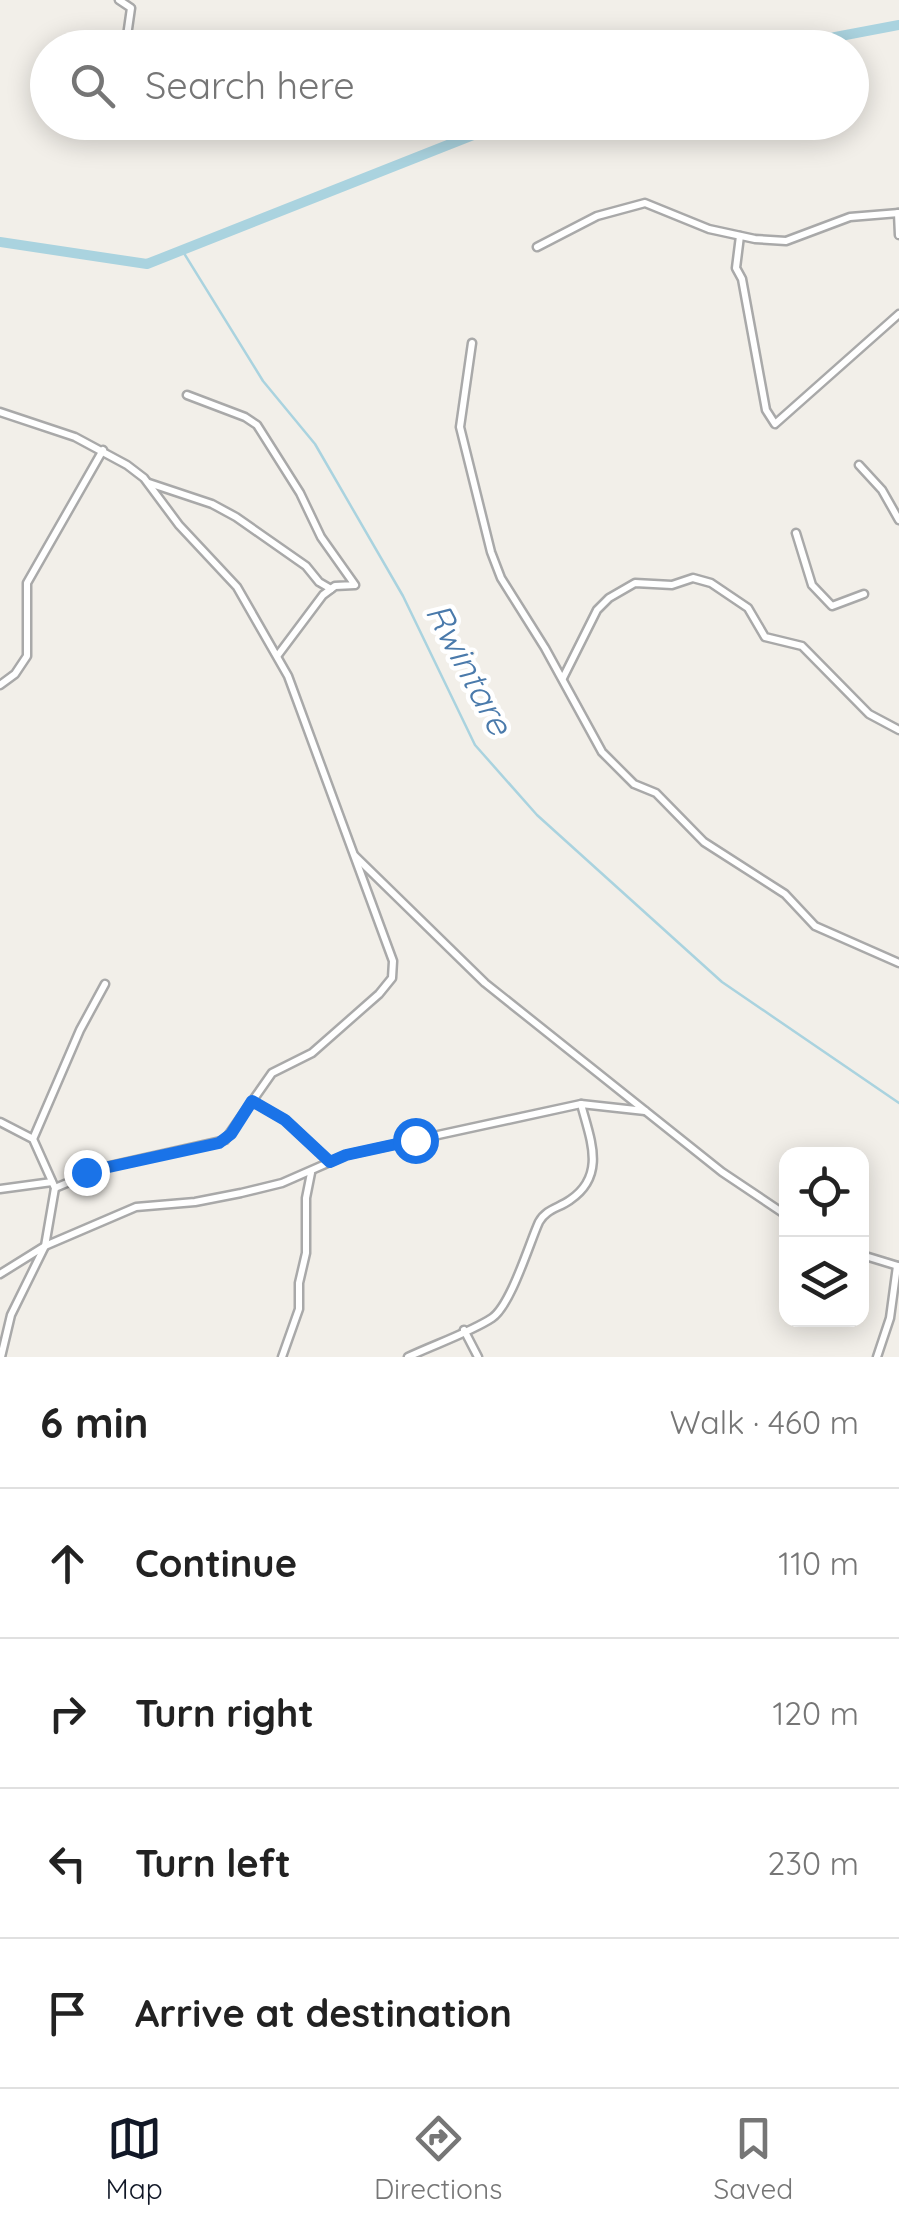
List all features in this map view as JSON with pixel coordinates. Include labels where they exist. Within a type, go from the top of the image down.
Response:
[{"type":"street","points":[[119,0],[132,14],[128,30]]},
{"type":"street","points":[[537,247],[597,216],[645,203],[709,229],[786,241],[850,217],[898,213],[899,236]]},
{"type":"street","points":[[740,236],[736,268],[742,279],[766,410],[775,424],[899,314]]},
{"type":"street","points":[[472,343],[460,426],[485,535],[501,578],[602,752],[634,784],[656,793],[704,842],[785,894],[815,926],[899,963]]},
{"type":"street","points":[[188,395],[244,416],[257,425],[354,585],[331,589],[323,595],[277,656]]},
{"type":"street","points":[[0,412],[103,450],[147,482],[179,525],[237,587],[288,676],[390,951],[392,978],[325,1043],[272,1073],[224,1140],[105,1166],[54,1185],[0,1188]]},
{"type":"street","points":[[0,685],[15,674],[27,656],[28,583],[103,450]]},
{"type":"street","points":[[859,465],[882,490],[899,520]]},
{"type":"street","points":[[147,482],[212,504],[236,517],[306,566],[331,589]]},
{"type":"street","points":[[796,534],[812,585],[832,606],[864,594]]},
{"type":"street","points":[[562,679],[590,622],[609,598],[636,583],[672,585],[696,579],[711,583],[748,608],[765,637],[804,648],[869,714],[899,730]]},
{"type":"street","points":[[354,855],[485,983],[722,1172],[779,1210]]},
{"type":"street","points":[[33,1139],[80,1030],[105,984]]},
{"type":"street","points":[[252,1101],[285,1120],[330,1162]]},
{"type":"street","points":[[0,1274],[45,1246],[136,1207],[241,1193],[389,1145],[581,1104],[645,1110]]},
{"type":"street","points":[[408,1357],[494,1317],[525,1259],[541,1218],[573,1199],[594,1170],[596,1154],[581,1104]]},
{"type":"street","points":[[0,1122],[33,1139],[54,1185],[45,1246],[11,1315],[1,1357]]},
{"type":"street","points":[[282,1357],[299,1309],[311,1172]]},
{"type":"street","points":[[869,1257],[898,1266],[890,1318],[876,1357]]},
{"type":"street","points":[[890,1318],[899,1322]]},
{"type":"street","points":[[464,1330],[478,1357]]},
{"type":"waterway","points":[[869,31],[899,25]]},
{"type":"waterway","points":[[0,242],[147,264],[460,140]]},
{"type":"waterway","name":"Rwintare","points":[[182,250],[263,381],[315,444],[403,596],[475,745],[537,815],[722,982],[899,1103]]},
{"type":"route","points":[[86,1172],[219,1143],[231,1134],[252,1101],[285,1120],[330,1162],[415,1140]]}]
